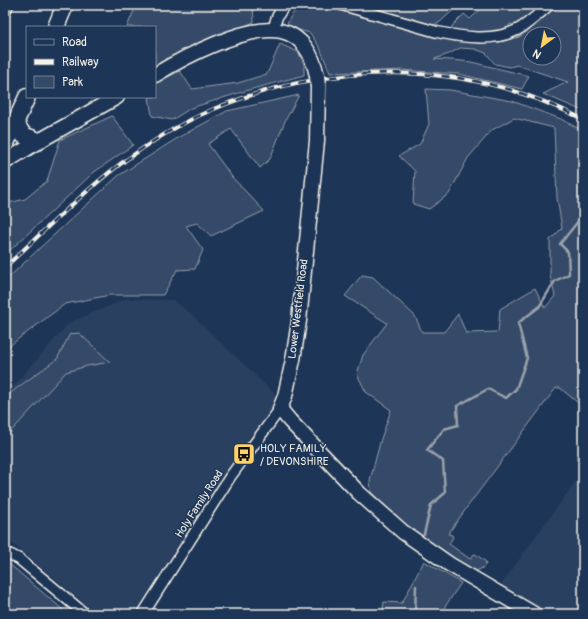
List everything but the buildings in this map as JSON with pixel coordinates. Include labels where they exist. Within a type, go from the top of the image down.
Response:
[{"type":"main road","points":[[56,26],[65,5]]},
{"type":"main road","points":[[5,145],[27,98]]},
{"type":"main road","points":[[16,123],[23,135],[39,142]]},
{"type":"street","points":[[5,12],[8,5]]},
{"type":"street","points":[[274,30],[277,16],[286,5]]},
{"type":"street","points":[[342,5],[445,33],[467,37],[505,34],[517,30],[549,5]]},
{"type":"street","name":"Lower Westfield Road","points":[[156,74],[200,51],[225,40],[265,30],[274,30],[291,35],[302,43],[307,49],[315,67],[318,81],[316,141],[299,321],[293,360],[285,396],[280,409]]},
{"type":"street","points":[[5,162],[115,98]]},
{"type":"street","points":[[280,409],[355,489],[403,532],[449,564],[534,614]]},
{"type":"street","name":"Holy Family Road","points":[[143,614],[229,479],[280,409]]},
{"type":"street","points":[[5,553],[19,559],[85,614]]},
{"type":"shaded area","points":[[125,299],[173,300],[190,313],[279,398],[139,614],[97,614],[5,537],[5,396],[69,323]]},
{"type":"shaded area","points":[[583,471],[583,614],[540,614],[498,589]]},
{"type":"green space","points":[[137,5],[253,5],[254,22],[202,43],[156,65],[156,26],[127,26]]},
{"type":"green space","points":[[308,5],[327,7],[453,41],[499,42],[522,35],[522,66],[562,66],[562,26],[535,26],[557,5],[583,5],[583,111],[543,94],[568,82],[517,65],[510,67],[495,64],[486,53],[475,49],[460,48],[449,54],[434,59],[471,62],[529,76],[522,89],[459,74],[402,70],[330,73],[320,48],[310,33],[287,25],[293,14]]},
{"type":"green space","points":[[360,5],[459,5],[440,22],[430,25]]},
{"type":"green space","points":[[485,5],[542,5],[527,19],[516,25],[510,24],[508,28],[503,30],[489,32],[464,32],[452,29],[452,26],[464,14],[470,19]]},
{"type":"green space","points":[[280,44],[298,52],[304,64],[304,75],[191,108],[172,120],[152,116],[149,98],[156,98],[156,83],[180,71],[192,89],[238,83],[267,74]]},
{"type":"green space","points":[[426,89],[450,90],[512,101],[561,119],[583,131],[583,407],[560,388],[556,388],[448,534],[452,535],[453,537],[449,544],[470,559],[475,554],[485,561],[486,564],[484,566],[475,571],[467,569],[400,521],[371,492],[370,480],[381,439],[391,410],[366,392],[357,374],[363,355],[387,323],[345,296],[362,275],[373,277],[415,316],[422,332],[444,332],[458,314],[466,333],[498,332],[500,309],[535,288],[545,308],[555,296],[550,275],[550,240],[562,228],[557,198],[554,128],[514,118],[492,130],[468,158],[449,194],[429,209],[413,204],[415,171],[399,156],[420,144],[429,124]]},
{"type":"green space","points":[[299,95],[285,121],[270,159],[260,168],[231,129],[208,144],[232,177],[264,211],[211,236],[197,223],[186,226],[203,250],[195,269],[177,270],[163,295],[110,295],[65,304],[13,343],[5,351],[5,281],[118,176],[179,137],[227,111]]},
{"type":"green space","points":[[112,116],[133,145],[93,173],[5,255],[5,204],[25,199],[47,181],[60,140]]},
{"type":"green space","points":[[79,333],[110,362],[66,372],[5,438],[5,398],[57,359],[70,334]]},
{"type":"green space","points":[[424,561],[461,583],[440,614],[382,614],[384,602],[402,603]]},
{"type":"green space","points":[[8,563],[68,614],[5,614],[5,566]]},
{"type":"waterway","points":[[424,534],[431,505],[445,493],[443,461],[427,450],[444,429],[458,425],[457,406],[488,389],[506,398],[516,389],[527,358],[518,323],[539,307],[555,281],[569,274],[568,252],[560,244],[583,215],[581,196],[583,194]]},
{"type":"waterway","points":[[415,614],[416,586]]},
{"type":"railway","points":[[5,267],[94,185],[143,148],[198,116],[234,101],[272,89],[311,80],[350,75],[390,73],[430,75],[470,80],[508,89],[546,102],[583,119]]},
{"type":"place","name":"HOLY FAMILY / DEVONSHIRE","points":[[244,454]]}]
